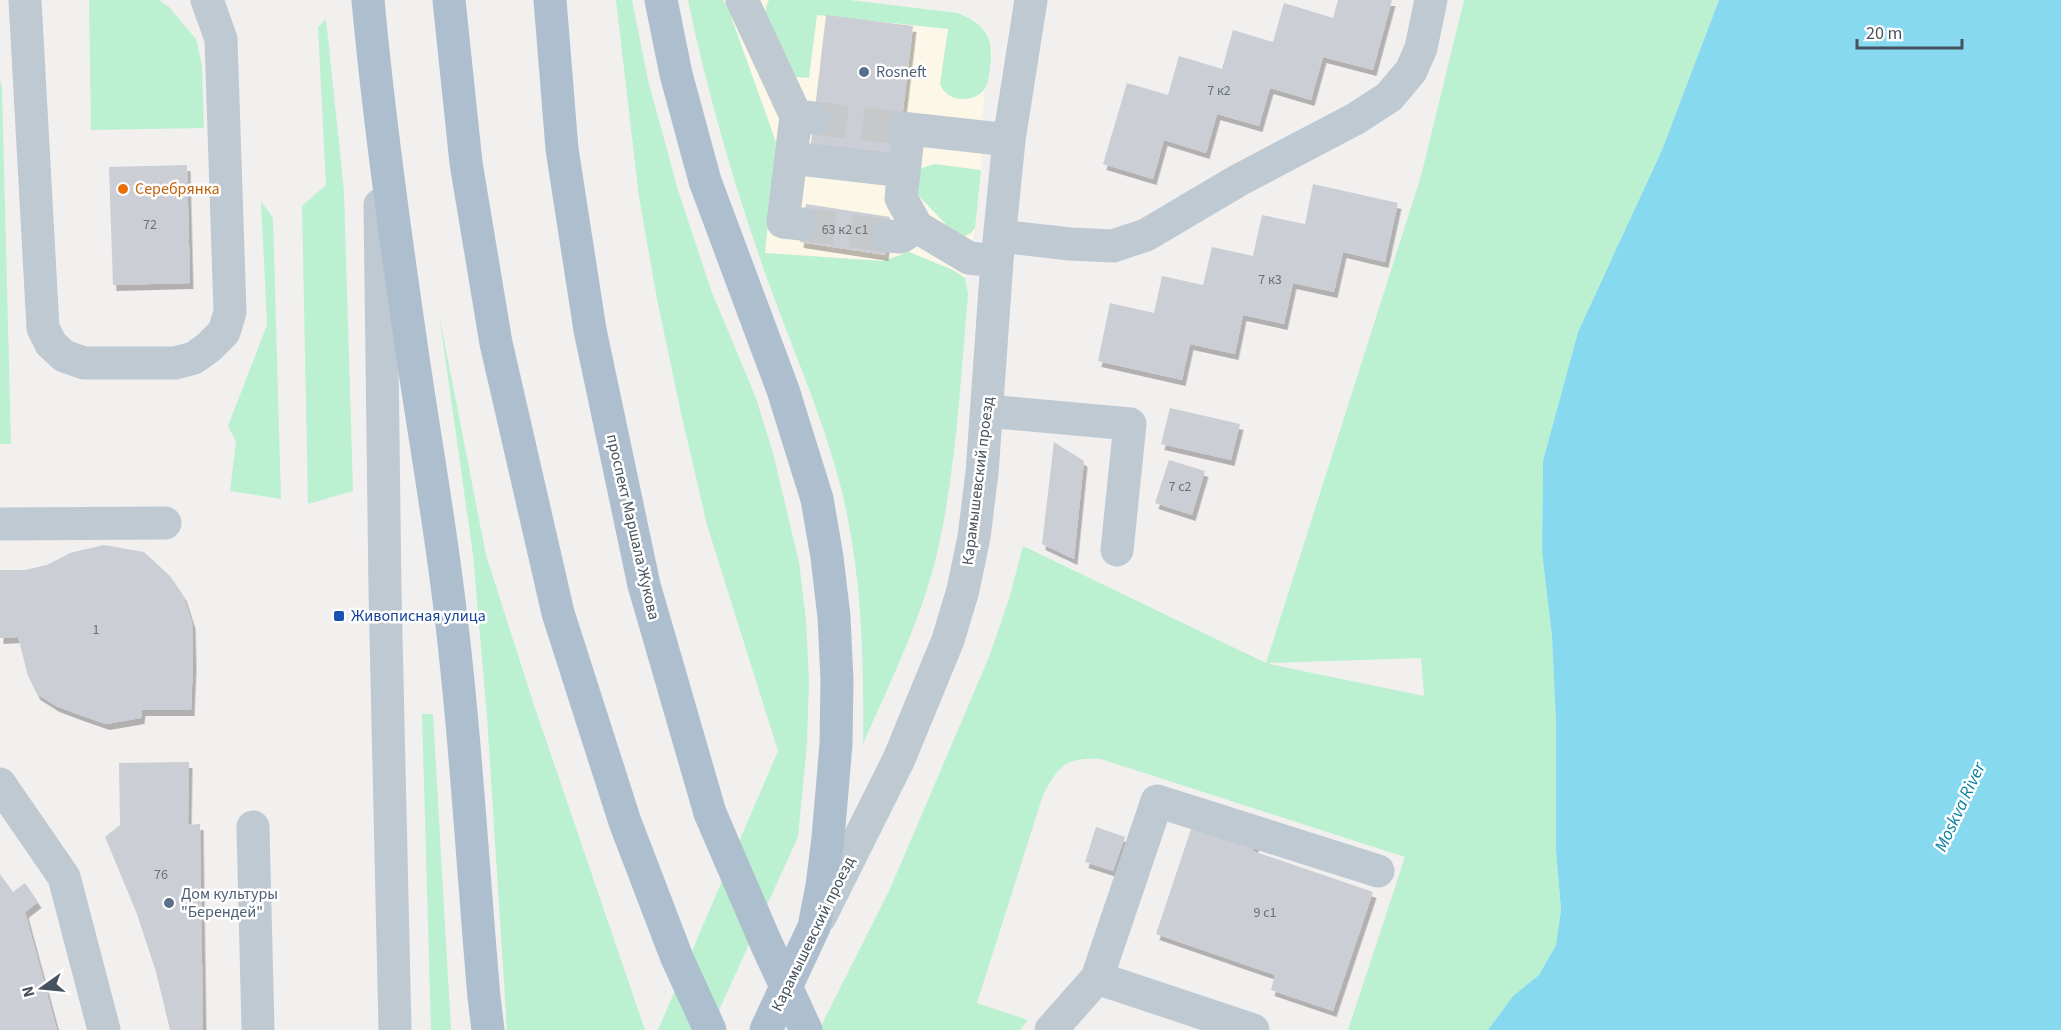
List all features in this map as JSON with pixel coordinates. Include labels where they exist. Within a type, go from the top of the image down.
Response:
[{"type":"main road","points":[[368,0],[379,119],[448,588],[488,1030]]},
{"type":"main road","points":[[449,0],[466,163],[496,343],[558,613],[625,822],[677,958],[710,1030]]},
{"type":"main road","name":"проспект Маршала Жукова","points":[[549,0],[562,148],[590,330],[644,585],[710,813],[806,1030]]},
{"type":"main road","points":[[661,0],[676,74],[705,181],[801,444],[817,499],[827,557],[835,638],[836,744],[828,838],[814,927]]},
{"type":"main road","name":"Карамышевский проезд","points":[[766,1030],[814,927]]},
{"type":"street","points":[[25,0],[43,328],[51,344],[64,356],[84,363],[175,363],[194,358],[209,347],[224,332],[230,312],[221,39],[207,0]]},
{"type":"street","points":[[742,0],[805,116],[791,158],[783,222],[802,224]]},
{"type":"street","name":"Карамышевский проезд","points":[[814,927],[899,759],[948,640],[963,590],[974,537],[987,411],[998,249],[1009,140],[1031,0]]},
{"type":"street","points":[[1009,140],[905,128],[901,198],[902,231],[969,258],[998,249],[1070,244],[1113,246],[1146,235],[1239,180],[1355,119],[1389,97],[1411,71],[1421,48],[1431,0]]},
{"type":"street","points":[[379,119],[385,591],[395,1030]]},
{"type":"street","points":[[791,158],[904,171]]},
{"type":"street","points":[[987,411],[1130,424],[1117,550]]},
{"type":"street","points":[[0,524],[165,523]]},
{"type":"street","points":[[0,784],[64,877],[104,1030]]},
{"type":"street","points":[[1051,1030],[1097,978],[1157,801],[1378,871]]},
{"type":"street","points":[[253,827],[258,1030]]},
{"type":"street","points":[[1097,978],[1196,1021],[1253,1030]]},
{"type":"shaded area","points":[[723,0],[850,0],[958,13],[975,20],[987,33],[992,50],[988,79],[984,89],[981,170],[975,228],[965,278],[953,270],[909,252],[883,261],[765,253],[776,143]]},
{"type":"green space","points":[[89,0],[159,0],[169,7],[196,39],[202,65],[204,128],[91,130]]},
{"type":"green space","points":[[616,0],[632,0],[648,80],[678,190],[711,290],[756,398],[773,453],[799,562],[806,620],[809,682],[807,743],[798,837],[710,1030],[658,1030],[778,751],[707,525],[681,413],[639,197]]},
{"type":"green space","points":[[688,0],[723,0],[727,5],[776,142],[765,253],[883,261],[909,252],[953,270],[965,278],[968,295],[958,415],[941,535],[918,615],[863,744],[863,680],[858,585],[842,492],[816,407],[764,270],[721,136]]},
{"type":"green space","points":[[769,0],[850,0],[958,13],[976,22],[989,41],[991,58],[986,86],[978,95],[965,99],[953,97],[943,90],[940,84],[948,29],[817,15],[809,78],[796,77],[778,50],[768,29],[766,9]]},
{"type":"green space","points":[[1464,0],[1719,0],[1662,150],[1578,332],[1543,461],[1542,550],[1552,637],[1556,722],[1556,851],[1561,910],[1556,945],[1539,975],[1513,996],[1488,1030],[1348,1030],[1405,857],[1101,759],[1089,759],[1065,765],[1054,776],[1043,795],[977,1003],[1028,1020],[1020,1030],[819,1030],[890,889],[989,657],[1009,599],[1023,546],[1266,663],[1421,176]],"holes":[[[1421,658],[1424,696],[1269,664]]]},
{"type":"green space","points":[[326,19],[344,191],[353,491],[308,504],[302,206],[326,185],[318,27]]},
{"type":"green space","points":[[0,79],[2,88],[11,444],[0,444]]},
{"type":"green space","points":[[935,164],[981,170],[975,228],[963,237],[955,234],[916,193],[916,175],[922,168]]},
{"type":"green space","points":[[261,201],[273,218],[281,499],[230,491],[236,442],[228,426],[267,325]]},
{"type":"green space","points":[[439,314],[486,555],[534,705],[645,1030],[507,1030],[487,717],[473,555]]},
{"type":"green space","points":[[422,714],[433,714],[451,1030],[431,1030]]},
{"type":"water","name":"Moskva River","points":[[1719,0],[2061,0],[2061,1030],[1488,1030],[1513,996],[1539,975],[1556,945],[1561,910],[1556,851],[1556,722],[1552,637],[1542,551],[1543,461],[1578,332],[1662,150]]},
{"type":"building","points":[[1338,0],[1392,0],[1373,70],[1323,57],[1311,100],[1270,88],[1259,126],[1217,114],[1206,153],[1164,140],[1153,179],[1103,164],[1127,83],[1168,95],[1179,56],[1222,69],[1233,30],[1273,42],[1284,3],[1333,18]]},
{"type":"building","name":"Rosneft","points":[[826,15],[913,26],[897,161],[810,151]]},
{"type":"building","points":[[187,165],[190,283],[113,285],[109,167]]},
{"type":"building","points":[[1313,184],[1398,203],[1385,262],[1343,252],[1334,292],[1293,283],[1284,324],[1243,315],[1235,354],[1190,344],[1182,380],[1098,361],[1110,303],[1154,313],[1162,276],[1203,285],[1212,247],[1253,256],[1262,215],[1305,224]]},
{"type":"building","points":[[806,204],[890,217],[885,255],[800,242]]},
{"type":"building","points":[[1170,408],[1240,424],[1231,460],[1161,444]]},
{"type":"building","points":[[1054,442],[1084,461],[1074,559],[1042,544]]},
{"type":"building","points":[[1169,460],[1205,471],[1192,515],[1155,503]]},
{"type":"building","points":[[104,545],[144,552],[170,576],[183,595],[192,623],[191,710],[142,710],[141,718],[106,724],[56,706],[37,694],[28,676],[18,637],[0,638],[0,570],[25,570],[47,565],[70,553]]},
{"type":"building","points":[[189,762],[188,825],[200,824],[203,1030],[170,1030],[156,972],[137,914],[105,837],[120,825],[119,763]]},
{"type":"building","points":[[1195,817],[1258,838],[1253,851],[1373,892],[1333,1011],[1271,990],[1275,975],[1156,934]]},
{"type":"building","points":[[1096,827],[1125,837],[1113,871],[1085,862]]},
{"type":"building","points":[[0,874],[13,892],[25,883],[38,902],[25,912],[57,1030],[0,1030]]},
{"type":"tunnel","points":[[814,118],[901,128]]},
{"type":"tunnel","points":[[802,224],[888,236]]},
{"type":"place","name":"Rosneft","points":[[864,72]]},
{"type":"place","name":"Серебрянка","points":[[123,189]]},
{"type":"place","name":"Живописная улица","points":[[339,616]]},
{"type":"place","name":"Дом культуры \"Берендей\"","points":[[169,903]]}]
